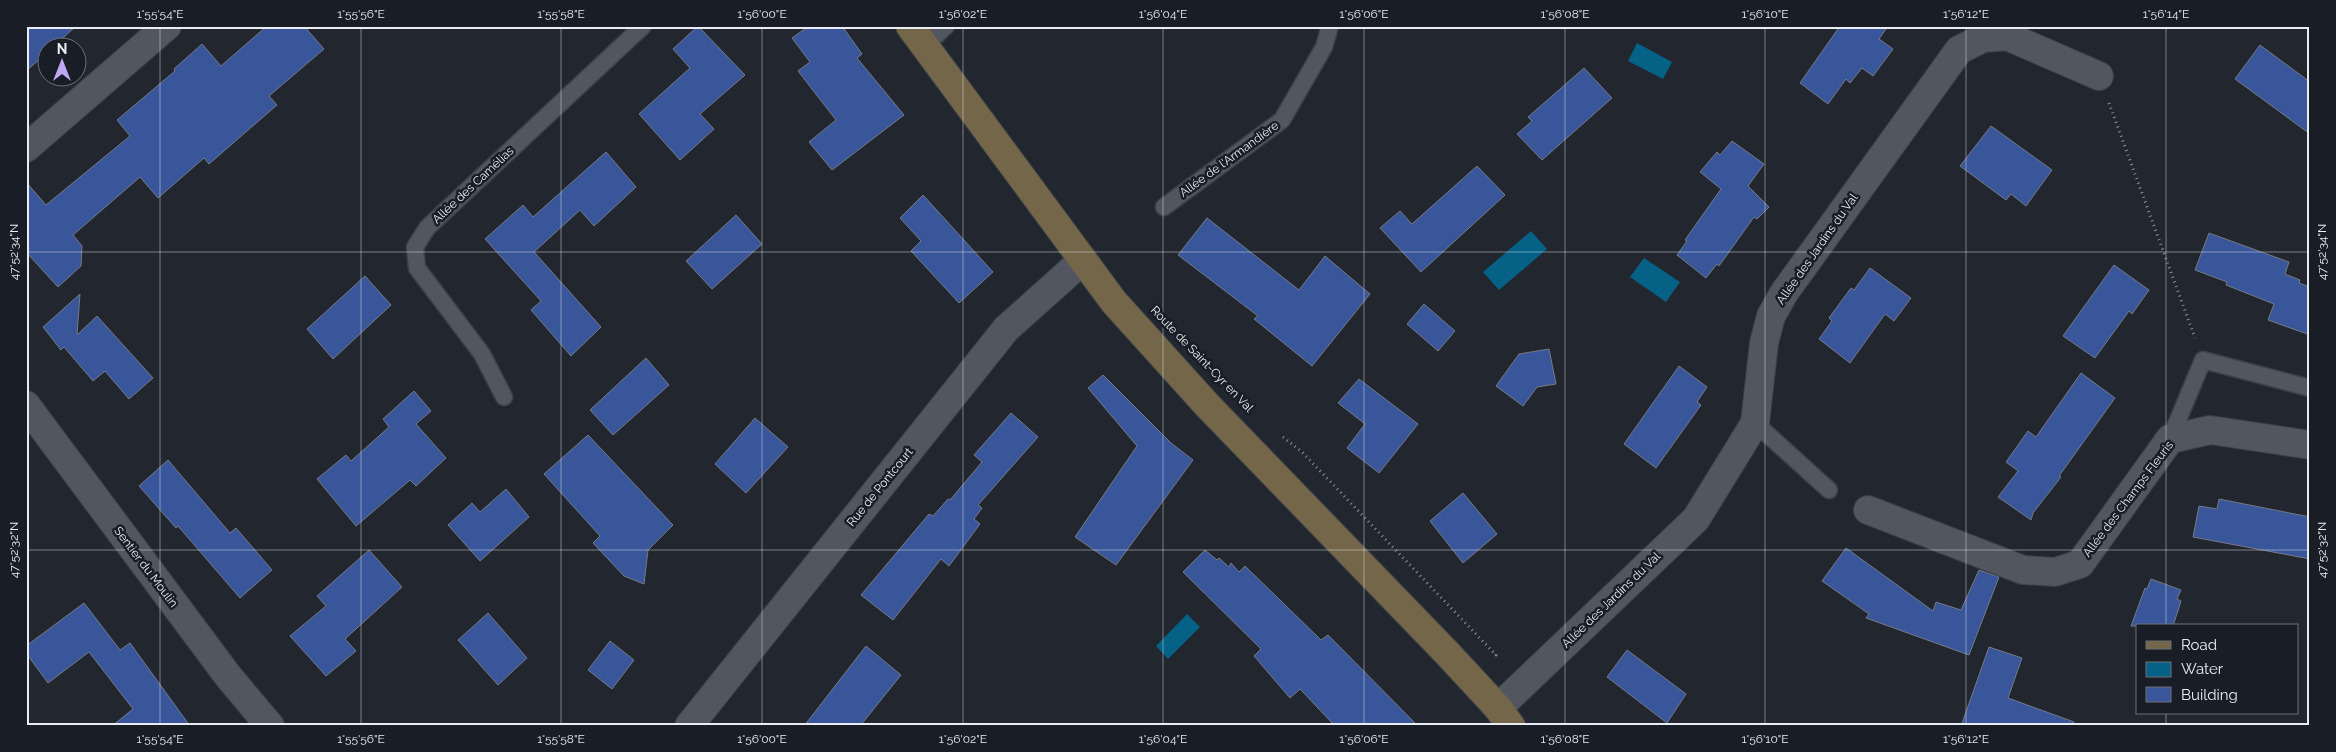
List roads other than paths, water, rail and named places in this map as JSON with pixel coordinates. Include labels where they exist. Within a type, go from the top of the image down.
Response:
[{"type":"street","points":[[26,148],[167,26]]},
{"type":"street","name":"Route de Saint-Cyr en Val","points":[[918,36],[1114,302],[1207,405],[1288,486],[1505,717]]},
{"type":"street","name":"Allée des Jardins du Val","points":[[1505,717],[1696,519],[1755,423],[1764,343],[1771,316],[1784,293],[1959,50],[1983,38],[2007,36],[2099,76]]},
{"type":"street","name":"Rue de Pontcourt","points":[[689,726],[1006,330],[1083,260]]},
{"type":"street","name":"Sentier du Moulin","points":[[26,405],[228,676],[270,726]]},
{"type":"street","name":"Allée des Champs Fleuris","points":[[1868,510],[2022,570],[2055,572],[2080,564],[2170,439],[2210,430],[2310,445]]},
{"type":"lane","name":"Allée des Camélias","points":[[504,397],[482,354],[418,268],[415,247],[426,228],[643,26]]},
{"type":"lane","points":[[918,36],[946,26]]},
{"type":"lane","name":"Allée de l'Armandière","points":[[1164,207],[1282,120],[1324,47],[1330,26]]},
{"type":"lane","points":[[2170,439],[2203,360],[2310,388]]},
{"type":"lane","points":[[1755,423],[1829,490]]},
{"type":"water","points":[[1637,43],[1672,62],[1663,79],[1628,61]]},
{"type":"water","points":[[1531,231],[1547,249],[1499,290],[1483,272]]},
{"type":"water","points":[[1644,258],[1680,282],[1666,302],[1630,277]]},
{"type":"water","points":[[1187,614],[1200,627],[1168,659],[1156,646]]}]
